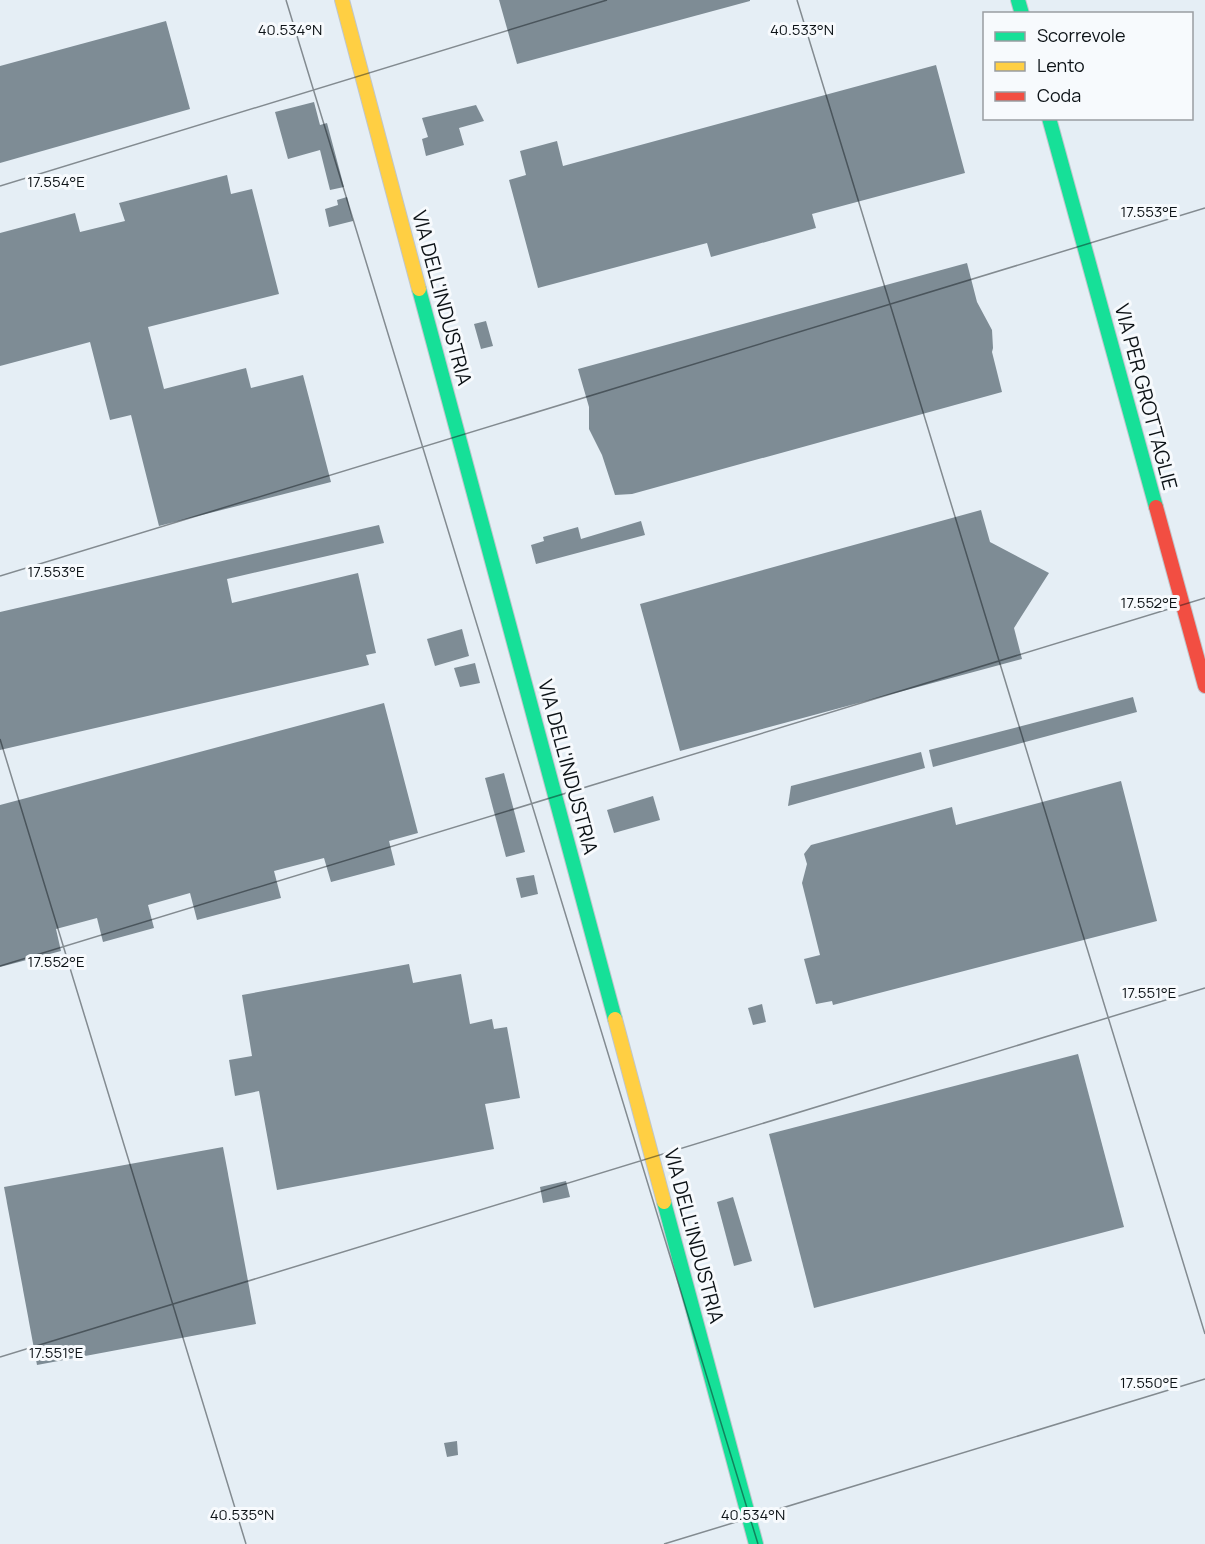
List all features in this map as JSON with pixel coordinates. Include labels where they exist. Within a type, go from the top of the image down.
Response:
[{"type":"street","name":"VIA DELL'INDUSTRIA","points":[[342,0],[756,1544]]},
{"type":"street","name":"VIA PER GROTTAGLIE","points":[[1050,120],[1205,686]]},
{"type":"building","points":[[499,0],[750,0],[750,1],[517,64]]},
{"type":"building","points":[[166,21],[190,109],[0,163],[0,66]]},
{"type":"building","points":[[936,65],[965,173],[812,214],[816,228],[711,257],[707,243],[538,288],[509,180],[526,175],[520,151],[557,141],[563,166]]},
{"type":"building","points":[[314,102],[320,125],[327,123],[344,187],[330,190],[320,150],[288,159],[275,112]]},
{"type":"building","points":[[476,105],[484,121],[459,128],[464,145],[426,156],[422,139],[428,137],[422,118]]},
{"type":"building","points":[[227,175],[231,194],[252,189],[279,294],[148,327],[164,389],[246,368],[251,388],[303,375],[331,482],[159,526],[131,415],[110,420],[90,342],[0,366],[0,233],[75,213],[80,232],[125,221],[119,203]]},
{"type":"building","points":[[347,197],[353,221],[329,227],[325,209],[338,205],[337,200]]},
{"type":"building","points":[[967,263],[977,302],[992,330],[992,352],[1002,392],[632,494],[615,495],[602,455],[589,429],[589,407],[578,369]]},
{"type":"building","points":[[486,321],[493,346],[481,349],[474,324]]},
{"type":"building","points":[[981,510],[990,542],[1049,573],[1014,628],[1022,659],[680,751],[640,604]]},
{"type":"building","points":[[641,521],[645,535],[536,564],[531,545],[544,541],[543,537],[578,527],[581,539]]},
{"type":"building","points":[[379,525],[384,543],[227,579],[232,603],[358,573],[376,653],[366,655],[369,665],[0,750],[0,612]]},
{"type":"building","points":[[462,629],[469,656],[435,666],[427,639]]},
{"type":"building","points":[[475,663],[480,683],[460,687],[454,668]]},
{"type":"building","points":[[1133,697],[1137,712],[933,767],[929,750]]},
{"type":"building","points":[[384,703],[418,833],[389,841],[395,865],[331,882],[324,858],[274,871],[281,898],[197,920],[190,893],[148,905],[154,928],[103,942],[97,918],[56,929],[61,951],[0,967],[0,805]]},
{"type":"building","points":[[921,752],[925,768],[788,806],[791,786]]},
{"type":"building","points":[[504,773],[525,852],[506,857],[485,778]]},
{"type":"building","points":[[1121,781],[1157,921],[833,1005],[832,1001],[816,1004],[804,959],[820,955],[802,883],[807,864],[804,854],[811,845],[952,807],[956,825]]},
{"type":"building","points":[[653,796],[660,820],[614,833],[607,810]]},
{"type":"building","points":[[534,875],[538,894],[521,898],[516,878]]},
{"type":"building","points":[[409,964],[413,983],[461,974],[470,1024],[492,1019],[494,1029],[507,1027],[520,1098],[485,1104],[494,1149],[277,1190],[259,1091],[235,1096],[229,1060],[252,1056],[242,995]]},
{"type":"building","points":[[762,1004],[766,1022],[753,1025],[748,1008]]},
{"type":"building","points":[[1078,1054],[1124,1227],[814,1308],[769,1134]]},
{"type":"building","points":[[223,1147],[256,1324],[37,1365],[4,1187]]},
{"type":"building","points":[[566,1181],[570,1197],[543,1203],[540,1187]]},
{"type":"building","points":[[733,1197],[752,1261],[734,1266],[717,1202]]},
{"type":"building","points":[[457,1441],[458,1455],[447,1457],[444,1443]]},
{"type":"traffic: fast","points":[[1018,0],[1021,12]]},
{"type":"traffic: fast","points":[[1050,120],[1156,507]]},
{"type":"traffic: fast","points":[[419,289],[615,1019]]},
{"type":"traffic: fast","points":[[664,1202],[756,1544]]},
{"type":"traffic: slow","points":[[342,0],[419,289]]},
{"type":"traffic: slow","points":[[615,1019],[664,1202]]},
{"type":"traffic: jam","points":[[1156,507],[1205,686]]}]
